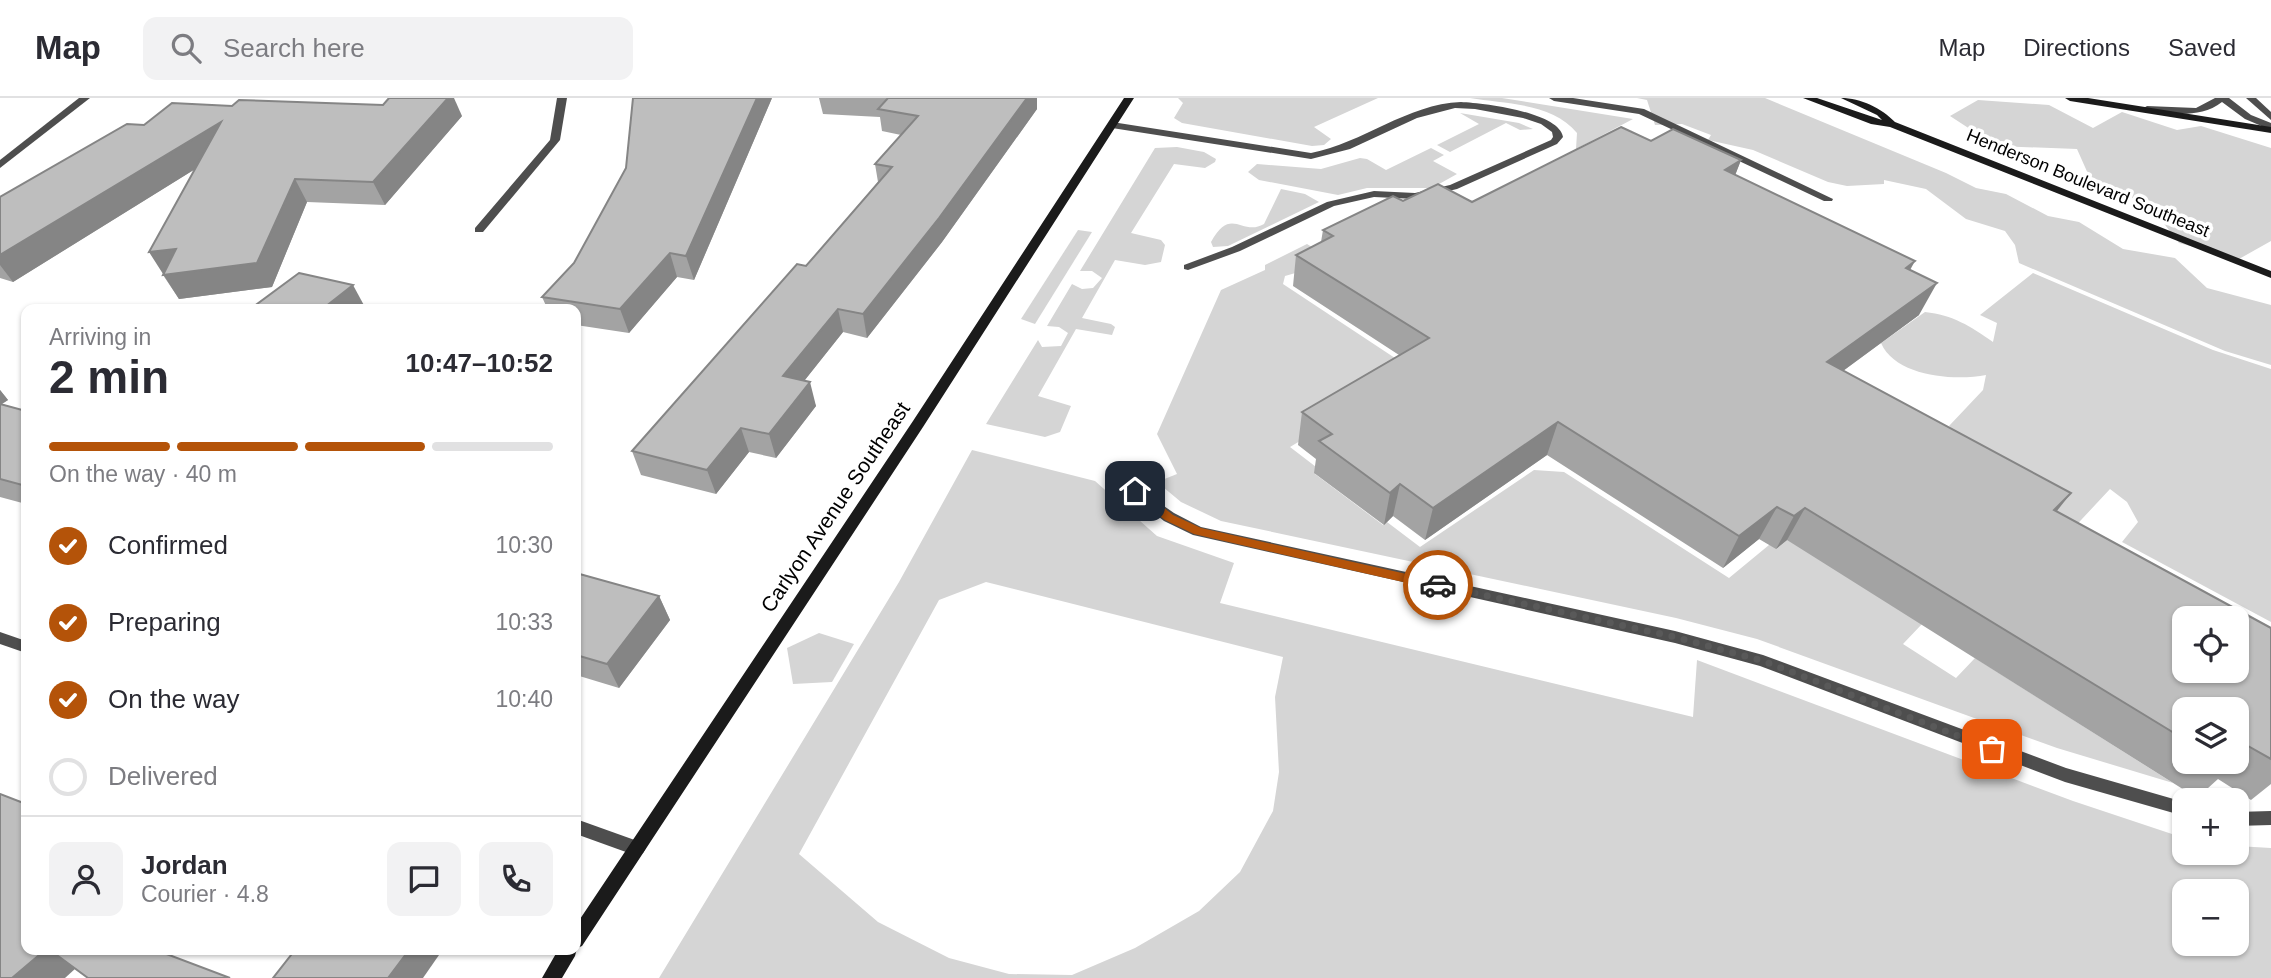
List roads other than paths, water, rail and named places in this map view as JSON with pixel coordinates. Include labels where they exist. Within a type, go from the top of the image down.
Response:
[{"type":"street","points":[[0,165],[85,98]]},
{"type":"street","points":[[479,230],[555,140],[562,98]]},
{"type":"street","name":"Carlyon Avenue Southeast","points":[[581,932],[1129,98]]},
{"type":"street","points":[[1554,98],[1649,114],[1828,199]]},
{"type":"street","name":"Henderson Boulevard Southeast","points":[[1808,98],[1874,122],[1892,124],[2271,275]]},
{"type":"street","name":"Henderson Boulevard Southeast","points":[[1846,98],[1880,113],[1892,124]]},
{"type":"street","points":[[2070,98],[2147,109],[2192,112],[2213,108],[2222,98],[2248,117],[2271,129]]},
{"type":"street","points":[[2251,98],[2271,117]]},
{"type":"street","points":[[1112,125],[1311,156],[1340,150],[1412,117],[1448,106],[1518,113],[1543,121],[1557,131],[1558,137],[1554,142],[1453,187],[1415,196],[1374,194],[1331,204],[1236,249],[1188,267]]},
{"type":"street","points":[[2147,109],[2177,118],[2271,129]]},
{"type":"street","points":[[1135,491],[1169,517],[1198,531],[1675,637],[1763,661],[2065,775],[2172,806]]},
{"type":"street","points":[[0,639],[21,645]]},
{"type":"street","points":[[2249,819],[2271,818]]},
{"type":"street","points":[[581,829],[637,848]]},
{"type":"street","points":[[551,978],[566,955]]}]
